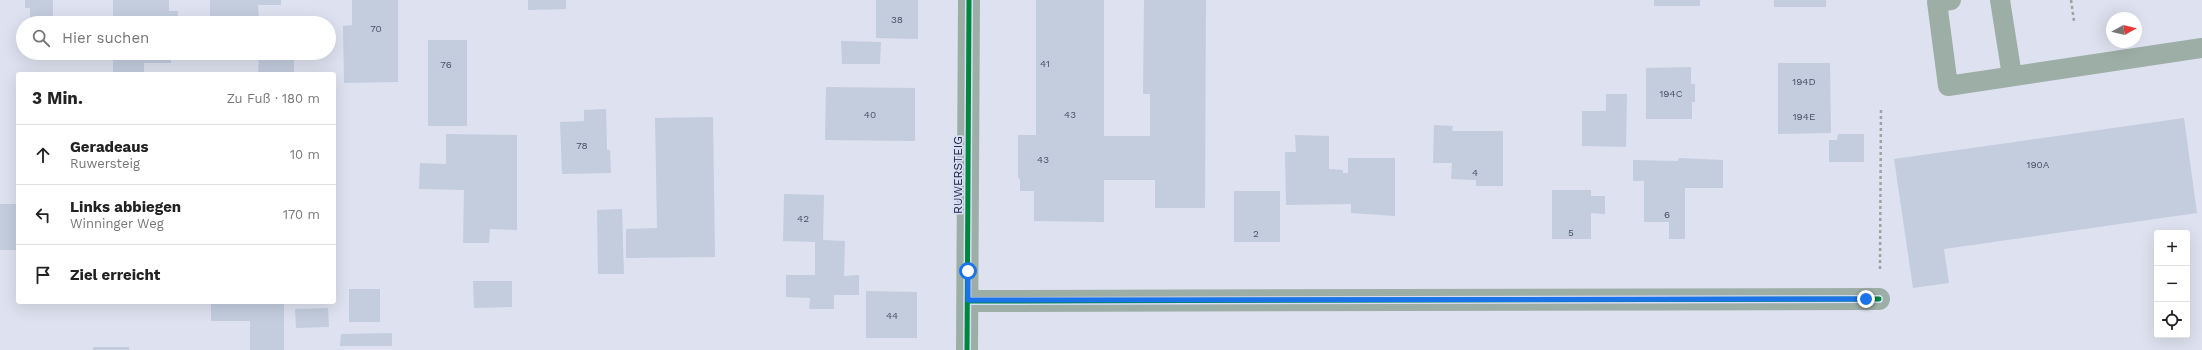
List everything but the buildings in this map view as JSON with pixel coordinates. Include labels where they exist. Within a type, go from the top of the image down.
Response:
[{"type":"street","name":"RUWERSTEIG","points":[[967,350],[969,0]]},
{"type":"street","points":[[968,300],[1879,299]]},
{"type":"lane","points":[[1951,0],[1937,2],[1948,86],[2202,48]]},
{"type":"lane","points":[[2000,0],[2012,76]]},
{"type":"path","points":[[2071,0],[2074,22]]},
{"type":"path","points":[[1879,299],[1882,108]]},
{"type":"cycle path","points":[[967,350],[969,0]]},
{"type":"cycle path","points":[[968,301],[1879,299]]},
{"type":"route","points":[[968,271],[968,300],[1866,299]]}]
